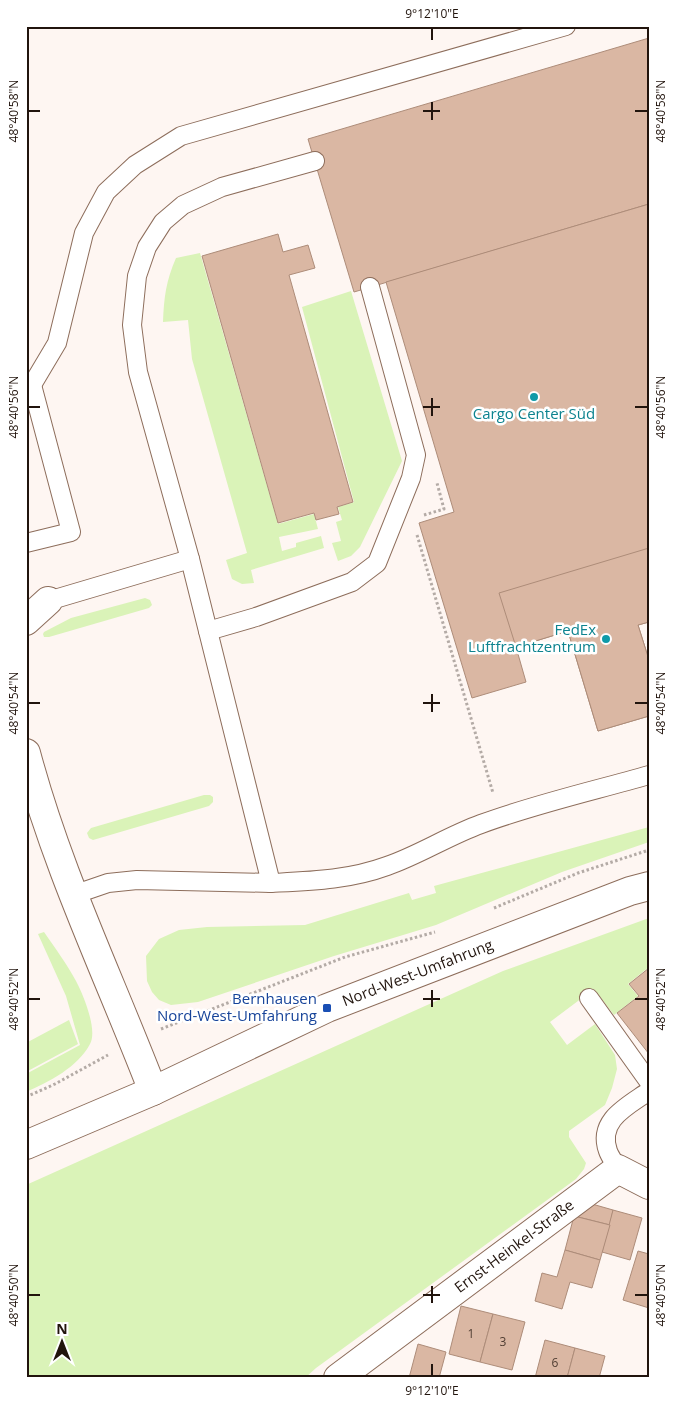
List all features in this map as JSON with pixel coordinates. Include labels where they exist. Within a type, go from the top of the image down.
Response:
[{"type":"street","points":[[26,621],[37,600]]},
{"type":"street","points":[[26,753],[53,840],[73,895],[153,1091]]},
{"type":"street","name":"Nord-West-Umfahrung","points":[[26,1145],[153,1091],[327,1008],[630,891],[649,886]]},
{"type":"street","points":[[618,1169],[649,1185]]},
{"type":"street","name":"Ernst-Heinkel-Straße","points":[[338,1378],[618,1169]]},
{"type":"lane","points":[[26,543],[71,532],[29,387],[57,343],[84,233],[106,192],[135,165],[181,136],[566,26]]},
{"type":"lane","points":[[270,883],[190,559],[138,372],[132,325],[136,276],[147,247],[163,222],[183,205],[222,187],[315,162]]},
{"type":"lane","points":[[208,631],[256,617],[352,582],[377,562],[411,478],[416,455],[370,287]]},
{"type":"lane","points":[[37,600],[190,559]]},
{"type":"lane","points":[[73,895],[108,883],[137,880],[270,883],[324,881],[357,876],[388,866],[461,831],[500,817],[649,774]]},
{"type":"lane","points":[[589,998],[649,1082]]},
{"type":"lane","points":[[618,1169],[608,1152],[606,1137],[608,1124],[616,1115],[649,1091]]},
{"type":"path","points":[[420,516],[444,509],[436,481]]},
{"type":"path","points":[[415,528],[500,817]]},
{"type":"path","points":[[486,912],[578,872],[649,850]]},
{"type":"path","points":[[26,1097],[55,1084],[134,1041],[199,1013],[345,957],[440,930]]},
{"type":"green space","points":[[200,253],[278,524],[314,514],[318,529],[279,537],[282,551],[296,547],[296,543],[321,536],[324,548],[251,570],[254,583],[242,584],[232,579],[226,560],[247,553],[192,359],[188,320],[163,322],[166,289],[176,258]]},
{"type":"green space","points":[[351,291],[402,461],[360,547],[351,556],[338,561],[332,543],[341,541],[336,522],[342,520],[338,507],[354,502],[302,307]]},
{"type":"green space","points":[[145,598],[150,600],[152,605],[149,608],[44,637],[44,632],[71,618]]},
{"type":"green space","points":[[204,795],[213,797],[213,802],[209,806],[93,840],[89,838],[87,833],[91,828]]},
{"type":"green space","points":[[649,827],[649,842],[562,872],[436,925],[334,956],[198,1002],[171,1005],[159,1000],[152,992],[147,981],[146,956],[159,939],[179,930],[207,927],[305,925],[409,893],[412,900],[436,893],[434,886]]},
{"type":"green space","points":[[649,918],[649,967],[628,984],[638,996],[614,1015],[594,989],[550,1022],[567,1045],[595,1024],[615,1055],[617,1069],[605,1105],[569,1131],[569,1137],[586,1163],[576,1179],[316,1368],[305,1378],[26,1378],[26,1185],[503,971]]},
{"type":"green space","points":[[44,932],[65,962],[79,987],[89,1012],[92,1038],[85,1052],[71,1067],[44,1084],[26,1092],[26,1074],[80,1045],[66,996],[38,934]]},
{"type":"green space","points":[[69,1020],[78,1044],[26,1072],[26,1043]]},
{"type":"building","points":[[649,38],[649,204],[354,292],[308,139]]},
{"type":"building","name":"Cargo Center Süd","points":[[649,204],[649,622],[638,625],[649,660],[649,716],[598,731],[568,631],[516,647],[526,682],[472,698],[419,523],[454,512],[386,282]]},
{"type":"building","points":[[278,234],[283,252],[308,245],[315,268],[289,275],[353,502],[337,507],[339,514],[316,520],[314,513],[278,523],[202,256]]},
{"type":"building","name":"FedEx Luftfrachtzentrum","points":[[649,548],[649,622],[638,625],[649,660],[649,716],[598,731],[568,631],[516,647],[499,593]]},
{"type":"building","points":[[649,968],[649,1054],[617,1013],[639,996],[629,984]]},
{"type":"building","points":[[592,1204],[613,1210],[610,1225],[574,1216]]},
{"type":"building","points":[[613,1210],[642,1218],[630,1260],[602,1252]]},
{"type":"building","points":[[574,1216],[610,1225],[600,1260],[565,1250]]},
{"type":"building","points":[[565,1250],[600,1260],[592,1288],[570,1282],[562,1309],[535,1301],[542,1273],[557,1277]]},
{"type":"building","points":[[638,1251],[649,1254],[649,1308],[623,1300]]},
{"type":"building","points":[[461,1306],[493,1314],[480,1362],[449,1354]]},
{"type":"building","points":[[493,1314],[525,1322],[512,1370],[480,1362]]},
{"type":"building","points":[[545,1340],[575,1348],[567,1378],[535,1378]]},
{"type":"building","points":[[418,1344],[446,1352],[439,1378],[409,1378]]},
{"type":"building","points":[[575,1348],[605,1356],[599,1378],[567,1378]]},
{"type":"place","name":"Cargo Center Süd","points":[[534,397]]},
{"type":"place","name":"FedEx Luftfrachtzentrum","points":[[606,639]]},
{"type":"place","name":"Bernhausen Nord-West-Umfahrung","points":[[327,1008]]}]
